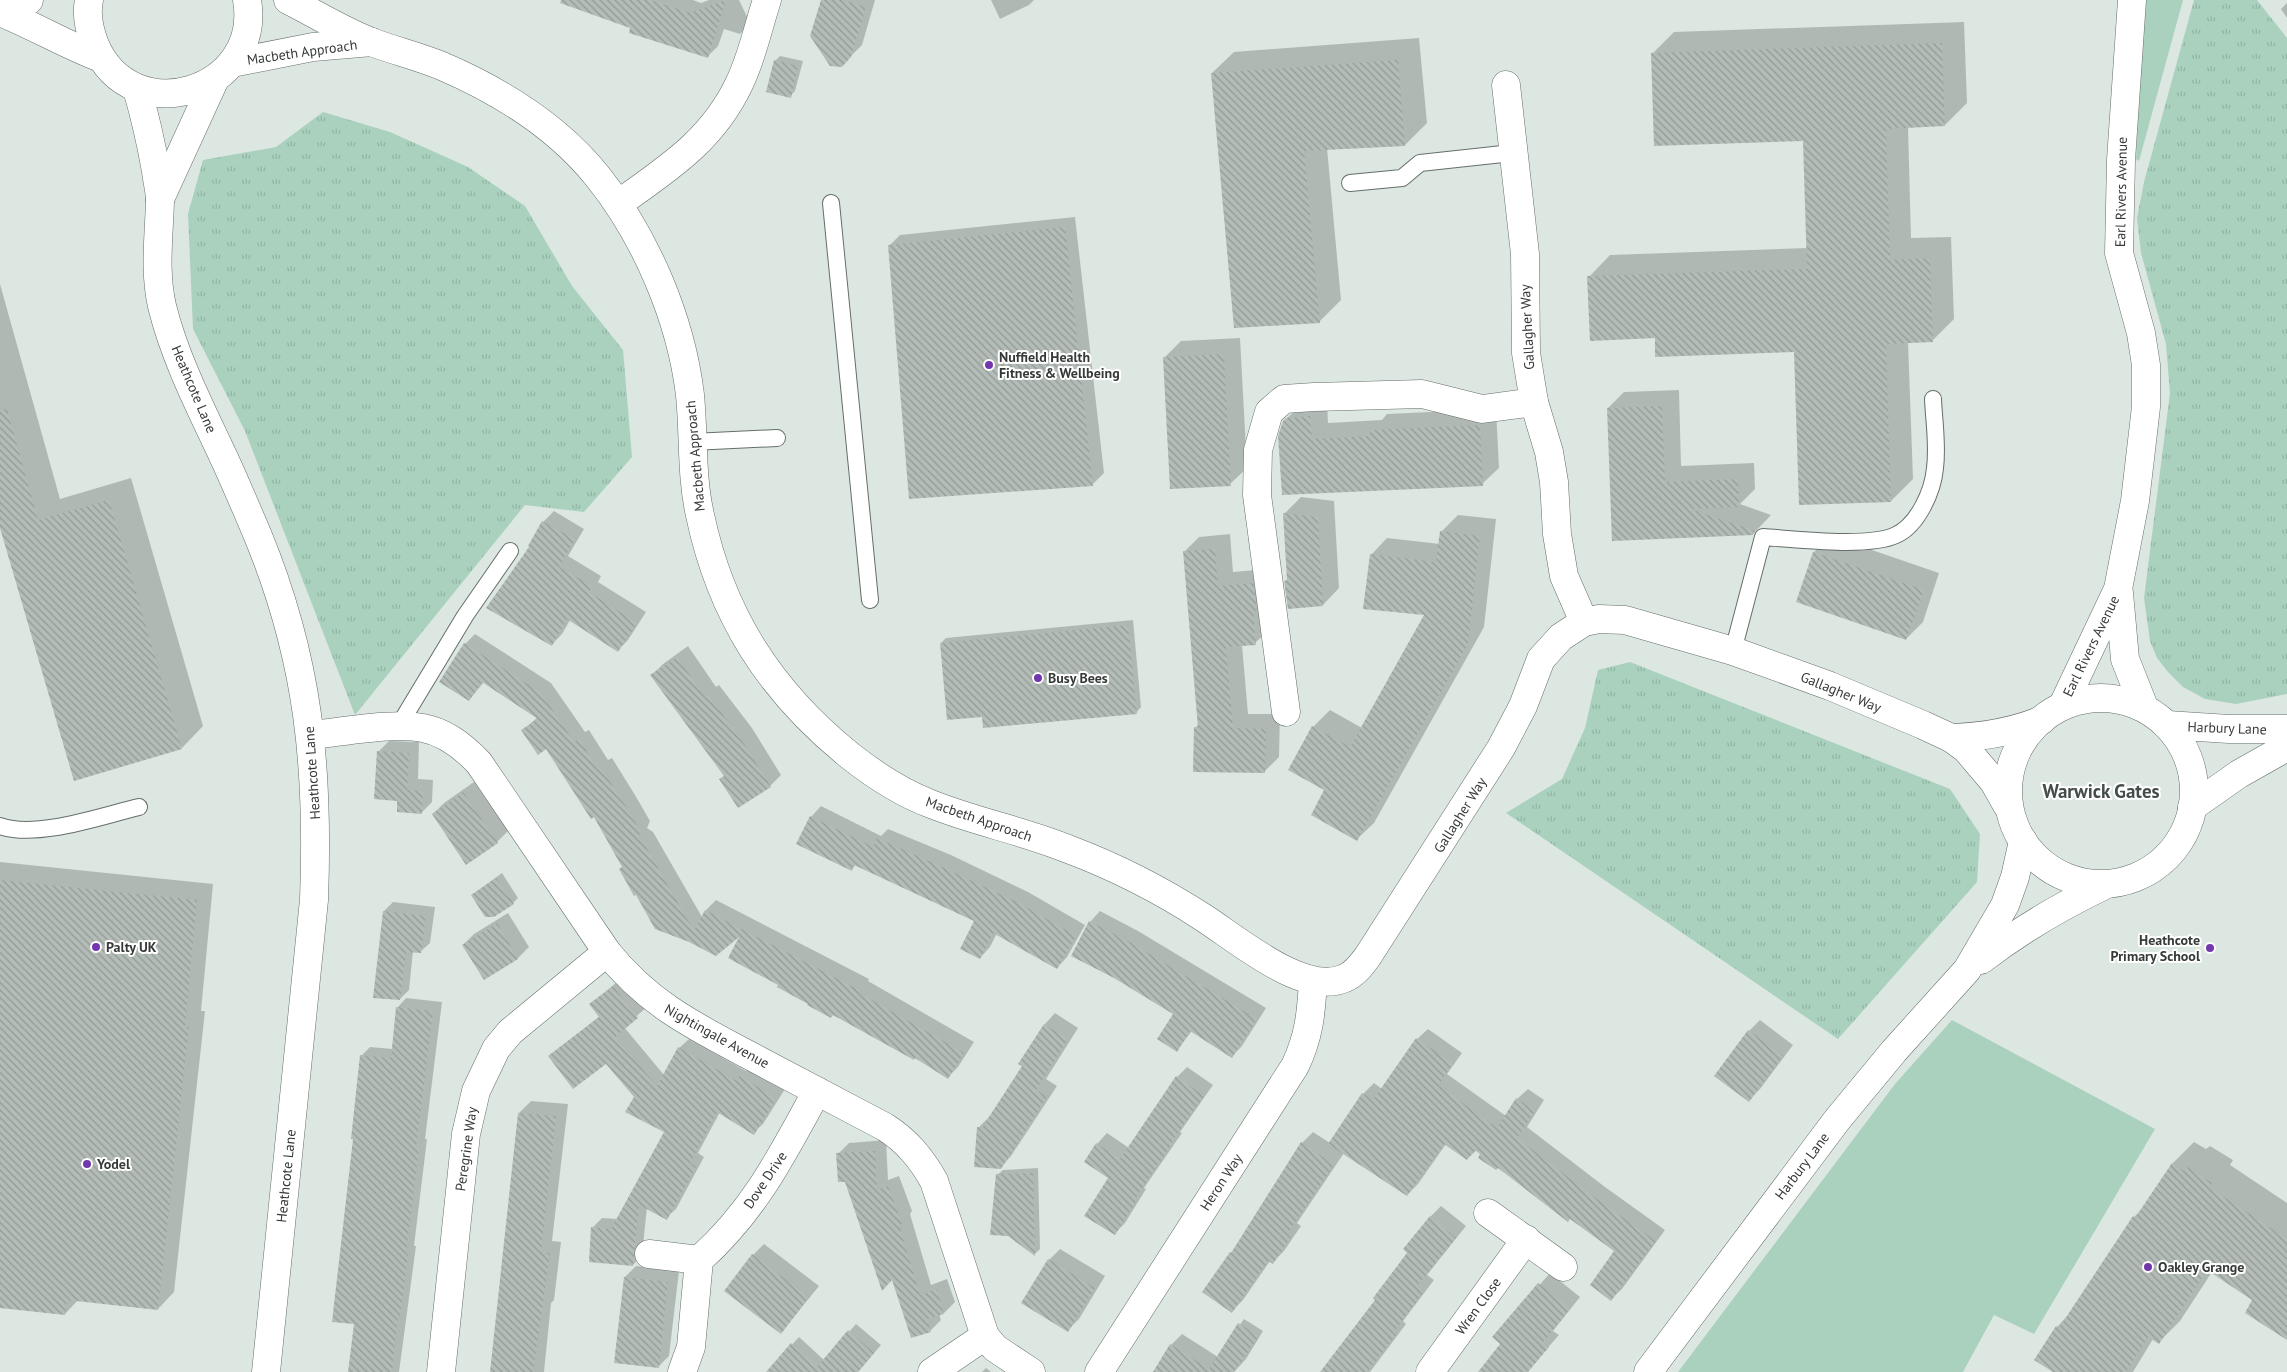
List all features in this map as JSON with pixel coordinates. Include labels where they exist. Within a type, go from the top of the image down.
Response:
[{"type":"street","points":[[0,4],[29,0]]},
{"type":"street","points":[[90,0],[90,32],[101,58],[117,76],[137,89]]},
{"type":"street","name":"Heathcote Lane","points":[[160,199],[224,71],[241,48],[248,21],[247,0]]},
{"type":"street","name":"Macbeth Approach","points":[[288,0],[372,42],[439,64],[482,85],[530,114],[567,145],[596,174],[618,204],[640,241],[675,325],[686,370],[690,400],[699,511],[707,548],[728,605],[744,637],[774,681],[820,730],[864,766],[927,803],[1066,848],[1138,879],[1175,899],[1290,974],[1313,982]]},
{"type":"street","points":[[618,204],[672,167],[697,145],[715,123],[740,83],[767,0]]},
{"type":"street","name":"Earl Rivers Avenue","points":[[2064,702],[2118,588],[2135,501],[2146,407],[2146,365],[2141,333],[2119,253],[2120,160],[2132,0]]},
{"type":"street","points":[[0,12],[52,35],[75,48],[101,58]]},
{"type":"street","name":"Macbeth Approach","points":[[137,89],[162,94],[190,92],[224,71],[313,47],[372,42]]},
{"type":"street","name":"Gallagher Way","points":[[1506,85],[1512,153],[1525,254],[1526,353],[1534,402],[1549,452],[1554,482],[1557,534],[1564,576],[1584,622]]},
{"type":"street","name":"Heathcote Lane","points":[[137,89],[150,137],[160,199],[157,220],[157,264],[162,305],[176,353],[258,537],[286,610],[303,680],[311,735],[317,842],[314,900],[266,1372]]},
{"type":"street","points":[[1286,712],[1257,495],[1258,450],[1270,412],[1284,399],[1323,396],[1422,394],[1482,409],[1534,402]]},
{"type":"street","name":"Earl Rivers Avenue","points":[[2118,588],[2125,659],[2144,707]]},
{"type":"street","name":"Gallagher Way","points":[[1313,982],[1330,983],[1348,978],[1368,956],[1501,748],[1523,706],[1541,659],[1560,637],[1584,622],[1599,619],[1625,620],[1733,651],[1830,686],[1951,738],[1966,749],[1986,772],[2007,805]]},
{"type":"street","points":[[2075,699],[2124,699],[2144,707],[2167,725],[2186,756],[2193,788],[2192,807],[2181,838],[2154,869],[2140,876],[2103,886],[2074,881],[2055,873],[2023,841],[2016,830],[2007,805],[2009,780],[2015,758],[2022,743],[2042,720],[2064,702],[2075,699]]},
{"type":"street","name":"Gallagher Way","points":[[1951,738],[1980,736],[2020,729],[2042,720]]},
{"type":"street","name":"Harbury Lane","points":[[2167,725],[2238,730],[2287,730]]},
{"type":"street","name":"Nightingale Avenue","points":[[311,735],[398,727],[423,728],[439,733],[467,750],[478,763],[607,952],[624,973],[652,999],[683,1020],[898,1135],[924,1163],[934,1181],[985,1336],[995,1348],[1031,1372]]},
{"type":"street","name":"Harbury Lane","points":[[2192,807],[2239,774],[2287,747]]},
{"type":"street","name":"Harbury Lane","points":[[1967,970],[2005,905],[2015,877],[2023,841]]},
{"type":"street","name":"Harbury Lane","points":[[1648,1372],[1838,1120],[1894,1051],[1967,970],[2015,934],[2067,903],[2103,886]]},
{"type":"street","name":"Peregrine Way","points":[[441,1372],[466,1134],[476,1091],[496,1049],[510,1032],[607,952]]},
{"type":"street","name":"Heron Way","points":[[1099,1372],[1295,1066],[1306,1043],[1310,1022],[1313,982]]},
{"type":"street","name":"Dove Drive","points":[[699,1260],[718,1243],[771,1177],[817,1091]]},
{"type":"street","points":[[1488,1213],[1563,1267]]},
{"type":"street","name":"Wren Close","points":[[1430,1372],[1526,1239]]},
{"type":"street","points":[[648,1254],[699,1260],[691,1347],[682,1372]]},
{"type":"street","points":[[932,1372],[985,1336]]},
{"type":"lane","points":[[1350,183],[1402,178],[1420,163],[1512,153]]},
{"type":"lane","points":[[831,203],[870,600]]},
{"type":"lane","points":[[1733,651],[1763,537],[1875,542],[1897,535],[1915,520],[1926,499],[1935,469],[1933,399]]},
{"type":"lane","points":[[692,442],[777,438]]},
{"type":"lane","points":[[398,727],[465,616],[510,551]]},
{"type":"lane","points":[[0,826],[10,829],[44,830],[139,806]]},
{"type":"green space","points":[[2146,0],[2183,0],[2139,161],[2136,159],[2141,45]]},
{"type":"green space","points":[[2194,0],[2257,0],[2287,38],[2287,694],[2236,704],[2205,699],[2183,687],[2168,672],[2157,658],[2150,641],[2144,598],[2170,393],[2166,344],[2141,253],[2137,218],[2144,182]]},
{"type":"green space","points":[[323,112],[390,132],[468,167],[525,206],[572,286],[623,350],[632,457],[584,512],[525,505],[355,715],[245,431],[193,329],[188,214],[203,160],[276,147]]},
{"type":"green space","points":[[1630,662],[1950,789],[1980,834],[1977,882],[1838,1039],[1506,813],[1562,779],[1585,728],[1598,670]]},
{"type":"green space","points":[[1952,1020],[2155,1129],[2034,1334],[1994,1315],[1963,1372],[1678,1372],[1895,1084]]},
{"type":"building","points":[[561,0],[650,0],[690,13],[726,0],[708,58],[629,33],[630,28],[560,3]]},
{"type":"building","points":[[821,0],[842,0],[866,7],[851,57],[842,67],[830,66],[810,36]]},
{"type":"building","points":[[1942,43],[1945,126],[1886,129],[1890,260],[1930,258],[1933,342],[1886,344],[1891,502],[1799,505],[1794,352],[1655,357],[1655,338],[1590,341],[1587,276],[1807,269],[1803,141],[1654,146],[1651,53]]},
{"type":"building","points":[[774,60],[798,66],[791,98],[766,92]]},
{"type":"building","points":[[1398,60],[1405,146],[1304,151],[1320,323],[1234,328],[1211,73]]},
{"type":"building","name":"Nuffield Health Fitness & Wellbeing","points":[[1065,227],[1093,486],[909,499],[888,245]]},
{"type":"building","points":[[1224,354],[1231,486],[1170,489],[1163,357]]},
{"type":"building","points":[[1662,406],[1665,482],[1738,479],[1739,507],[1690,509],[1755,531],[1753,535],[1612,541],[1607,408]]},
{"type":"building","points":[[7,409],[38,520],[109,500],[182,749],[74,781],[0,528],[0,410]]},
{"type":"building","points":[[1310,416],[1312,439],[1370,436],[1370,430],[1480,425],[1483,486],[1282,495],[1278,436],[1283,421],[1286,418]]},
{"type":"building","points":[[1283,513],[1318,517],[1323,606],[1288,609],[1284,581],[1287,580]]},
{"type":"building","points":[[542,521],[575,539],[559,567],[592,586],[589,592],[637,623],[618,652],[567,619],[552,646],[486,608],[529,547]]},
{"type":"building","points":[[1440,531],[1480,536],[1468,644],[1357,841],[1311,815],[1324,790],[1288,770],[1312,726],[1350,747],[1424,615],[1363,609],[1370,554],[1436,562]]},
{"type":"building","points":[[1215,549],[1218,586],[1253,583],[1257,611],[1253,611],[1256,645],[1226,647],[1233,728],[1266,729],[1265,773],[1193,772],[1194,727],[1198,728],[1183,551]]},
{"type":"building","points":[[1813,552],[1924,590],[1906,640],[1796,602]]},
{"type":"building","name":"Busy Bees","points":[[1128,625],[1137,714],[983,728],[982,717],[947,720],[940,643]]},
{"type":"building","points":[[464,643],[541,693],[574,742],[579,739],[598,770],[601,768],[625,805],[641,832],[637,839],[643,842],[694,931],[705,910],[859,990],[858,992],[964,1053],[948,1079],[915,1058],[914,1060],[833,1015],[831,1018],[807,1005],[777,987],[778,985],[728,958],[739,937],[716,956],[689,942],[655,929],[619,869],[622,867],[594,817],[591,819],[546,749],[538,755],[521,730],[538,719],[482,682],[469,701],[439,682]]},
{"type":"building","points":[[677,657],[705,697],[708,695],[741,739],[771,787],[738,808],[719,779],[724,776],[650,675]]},
{"type":"building","points":[[377,751],[409,753],[407,790],[423,791],[422,814],[397,812],[397,801],[374,799]]},
{"type":"building","points":[[463,792],[498,843],[466,865],[432,814]]},
{"type":"building","points":[[810,816],[873,847],[877,838],[940,866],[1017,902],[1076,936],[1057,969],[993,933],[980,959],[960,949],[974,921],[854,865],[852,871],[796,844]]},
{"type":"building","points":[[496,878],[514,904],[494,917],[485,917],[471,895]]},
{"type":"building","name":"Yodel","points":[[0,880],[197,900],[185,1027],[189,1027],[158,1310],[67,1300],[65,1315],[0,1308]]},
{"type":"building","points":[[383,911],[426,916],[421,953],[406,952],[400,1000],[373,998]]},
{"type":"building","points":[[1089,921],[1128,941],[1257,1019],[1232,1058],[1190,1031],[1177,1052],[1157,1039],[1173,1014],[1114,978],[1071,956]]},
{"type":"building","points":[[497,923],[518,959],[484,980],[462,945]]},
{"type":"building","points":[[613,986],[638,1018],[615,1037],[657,1086],[678,1047],[737,1081],[740,1075],[776,1099],[754,1135],[717,1112],[690,1163],[696,1167],[667,1220],[639,1205],[633,1266],[589,1262],[591,1227],[611,1229],[664,1132],[625,1112],[634,1097],[606,1064],[573,1089],[548,1056],[599,1017],[589,1004]]},
{"type":"building","points":[[396,1007],[433,1011],[416,1148],[419,1148],[406,1254],[408,1254],[405,1280],[400,1316],[398,1316],[392,1372],[348,1372],[354,1324],[332,1322],[353,1139],[351,1139],[360,1055],[391,1058]]},
{"type":"building","points":[[1044,1024],[1068,1039],[1036,1090],[1047,1097],[1001,1169],[974,1167],[977,1127],[982,1128],[1022,1066],[1018,1064]]},
{"type":"building","points":[[1748,1030],[1783,1056],[1749,1102],[1714,1076]]},
{"type":"building","points":[[1416,1038],[1453,1064],[1438,1085],[1497,1128],[1516,1098],[1535,1111],[1517,1138],[1594,1197],[1656,1241],[1611,1301],[1590,1285],[1614,1251],[1570,1219],[1568,1222],[1498,1168],[1496,1170],[1478,1158],[1480,1154],[1475,1150],[1467,1160],[1444,1144],[1407,1196],[1328,1144],[1362,1093],[1373,1100]]},
{"type":"building","points":[[1176,1076],[1204,1096],[1135,1199],[1137,1200],[1115,1235],[1084,1216],[1108,1178],[1084,1162],[1096,1143],[1120,1159]]},
{"type":"building","points":[[518,1113],[556,1116],[541,1252],[550,1253],[533,1372],[490,1372]]},
{"type":"building","points":[[1301,1142],[1334,1165],[1287,1234],[1291,1237],[1273,1264],[1268,1261],[1232,1313],[1202,1292],[1231,1253]]},
{"type":"building","points":[[875,1151],[877,1190],[888,1186],[902,1224],[899,1225],[920,1295],[937,1289],[944,1314],[927,1319],[931,1332],[911,1338],[892,1280],[882,1291],[845,1182],[838,1182],[836,1153]]},
{"type":"building","name":"Oakley Grange","points":[[2172,1163],[2184,1171],[2187,1167],[2212,1183],[2209,1187],[2287,1239],[2287,1340],[2245,1313],[2252,1300],[2207,1270],[2159,1344],[2148,1337],[2126,1372],[2053,1372],[2034,1360],[2056,1326],[2059,1328],[2133,1216],[2135,1218]]},
{"type":"building","points":[[1033,1173],[1035,1256],[1008,1236],[990,1235],[996,1174]]},
{"type":"building","points":[[1430,1216],[1456,1238],[1417,1286],[1424,1292],[1393,1333],[1396,1335],[1367,1372],[1320,1372],[1375,1300],[1373,1298],[1407,1253],[1403,1249]]},
{"type":"building","points":[[752,1254],[809,1297],[781,1334],[724,1291]]},
{"type":"building","points":[[1048,1259],[1095,1288],[1068,1332],[1021,1303]]},
{"type":"building","points":[[624,1277],[668,1282],[659,1368],[614,1363]]},
{"type":"building","points":[[1538,1283],[1570,1309],[1543,1342],[1549,1347],[1528,1372],[1478,1372],[1500,1344],[1492,1337]]},
{"type":"building","points":[[1238,1323],[1259,1336],[1234,1372],[1153,1372],[1170,1344],[1209,1369]]},
{"type":"building","points":[[848,1330],[874,1353],[858,1372],[766,1372],[791,1343],[817,1367]]},
{"type":"place","name":"Nuffield Health Fitness & Wellbeing","points":[[989,365]]},
{"type":"place","name":"Busy Bees","points":[[1038,678]]},
{"type":"place","name":"Palty UK","points":[[96,947]]},
{"type":"place","name":"Heathcote Primary School","points":[[2210,948]]},
{"type":"place","name":"Yodel","points":[[87,1164]]},
{"type":"place","name":"Oakley Grange","points":[[2148,1267]]},
{"type":"district","name":"Warwick Gates","points":[[2101,791]]}]
